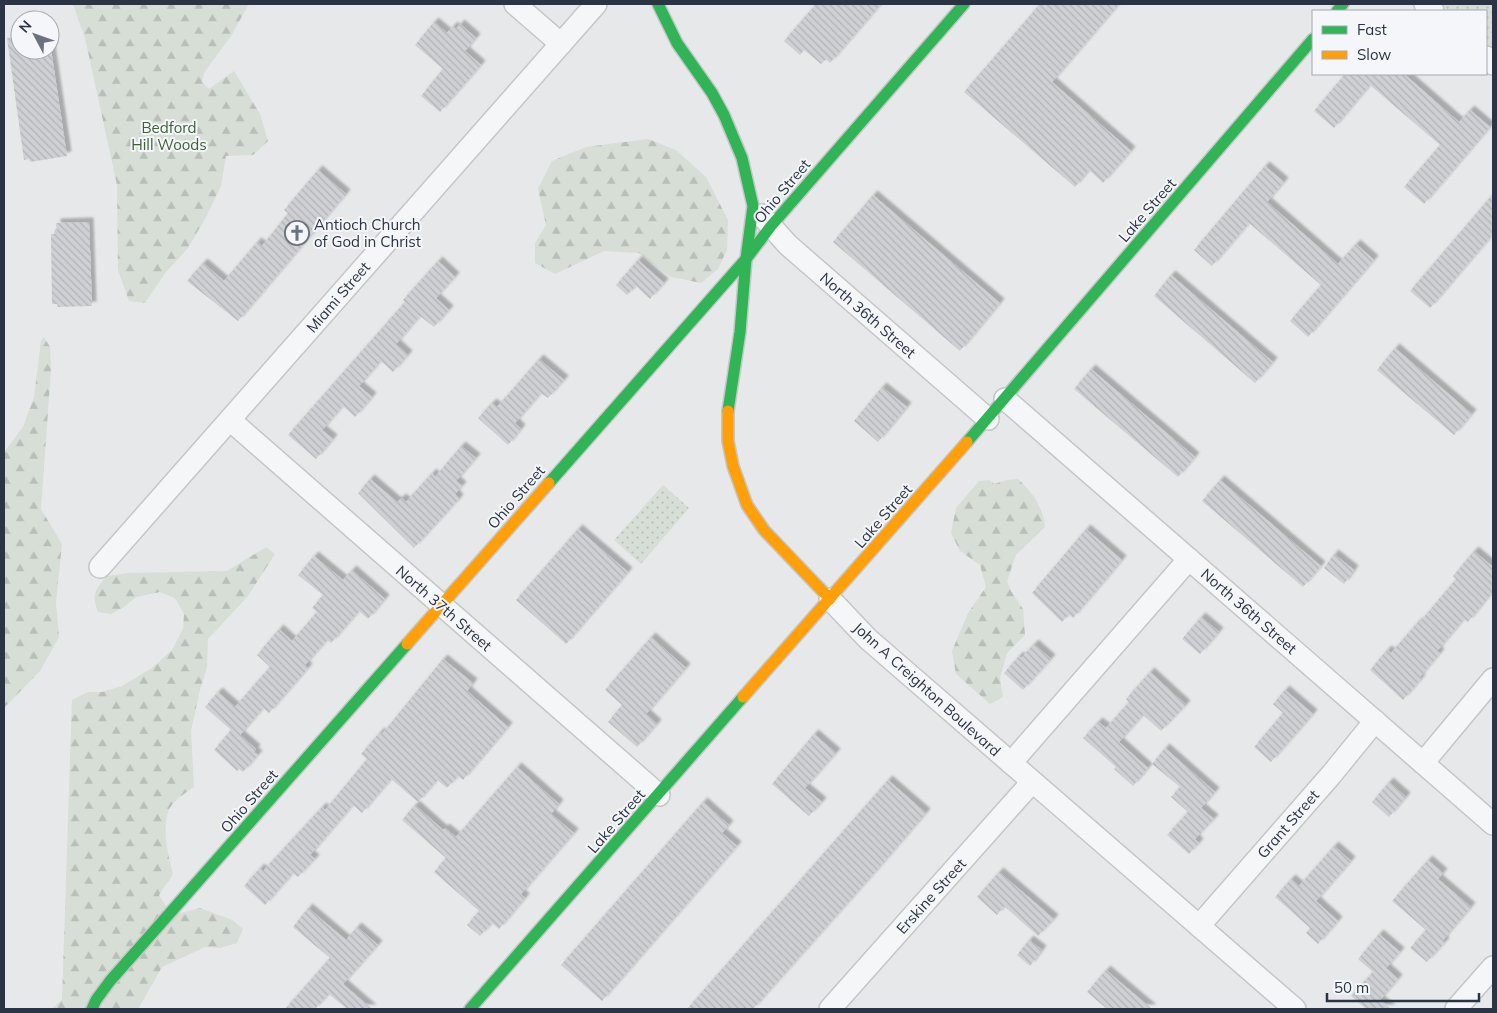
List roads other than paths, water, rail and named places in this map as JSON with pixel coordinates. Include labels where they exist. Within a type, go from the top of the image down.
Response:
[{"type":"street","points":[[515,4],[561,44]]},
{"type":"street","name":"Miami Street","points":[[100,567],[596,4]]},
{"type":"street","name":"John A Creighton Boulevard","points":[[658,4],[677,43],[712,93],[724,115],[742,158],[754,206],[746,259],[740,332],[728,413],[728,441],[733,466],[747,505],[764,530],[868,639],[1295,1009]]},
{"type":"street","name":"Ohio Street","points":[[92,1009],[96,1000],[110,981],[746,259],[771,226],[964,4]]},
{"type":"street","name":"Lake Street","points":[[470,1009],[988,419],[1312,39]]},
{"type":"street","name":"North 36th Street","points":[[754,206],[788,246],[988,419]]},
{"type":"street","name":"North 36th Street","points":[[1005,399],[1493,824]]},
{"type":"street","name":"North 37th Street","points":[[230,420],[659,795]]},
{"type":"street","points":[[1011,763],[1189,559]]},
{"type":"street","points":[[1422,763],[1493,679]]},
{"type":"street","name":"Grant Street","points":[[1199,926],[1332,774],[1375,721]]},
{"type":"street","name":"Erskine Street","points":[[839,1006],[1032,782]]},
{"type":"street","points":[[1456,1009],[1493,967]]},
{"type":"place","name":"Antioch Church of God in Christ","points":[[297,233]]},
{"type":"park label","name":"Bedford Hill Woods","points":[[169,136]]}]
